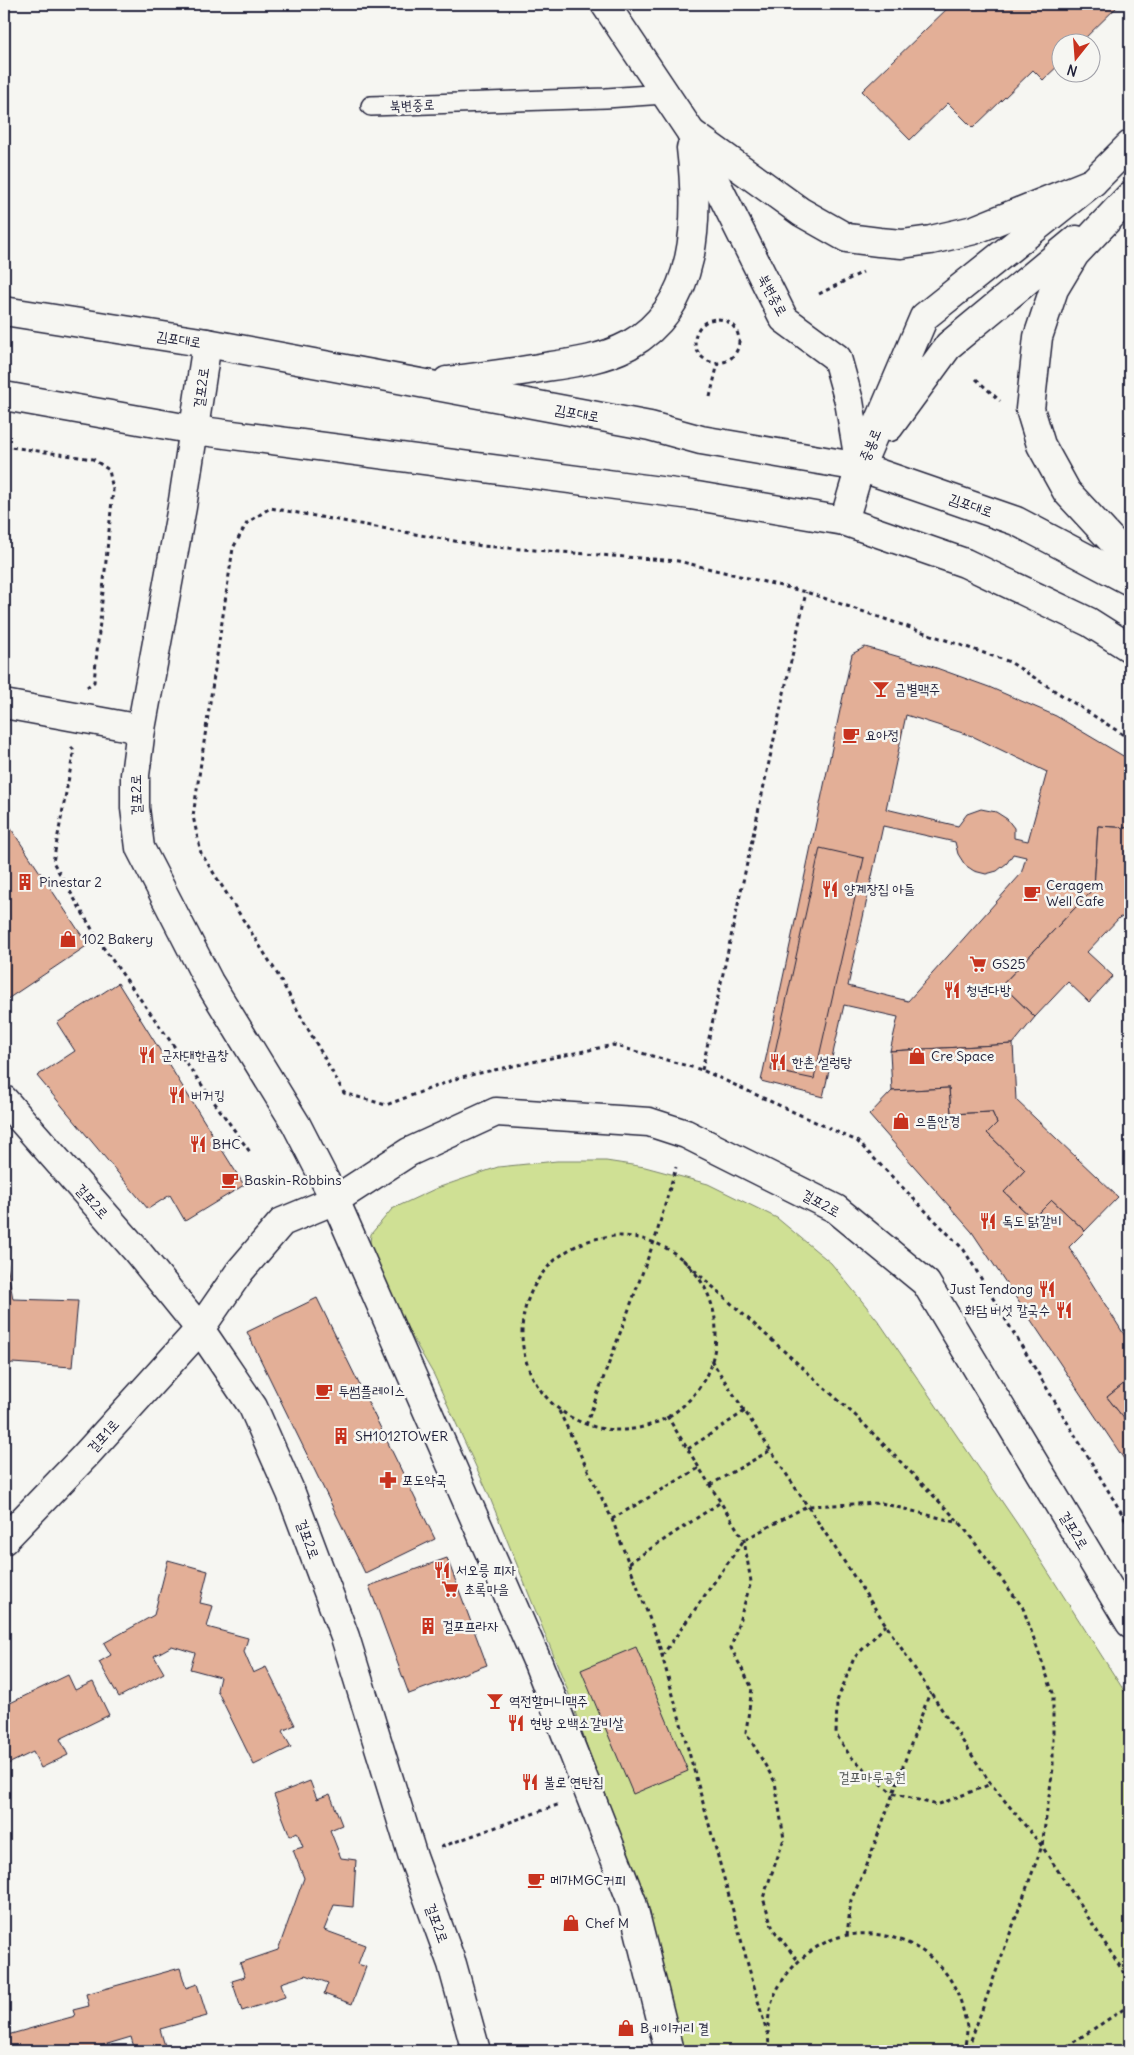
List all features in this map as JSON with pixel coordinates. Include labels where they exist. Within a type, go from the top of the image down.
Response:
[{"type":"street","name":"북변중로","points":[[605,4],[690,131],[784,319],[837,358],[849,401],[860,467],[844,521]]},
{"type":"street","points":[[690,131],[801,212],[847,238],[902,244],[931,240],[974,230],[1093,182]]},
{"type":"street","points":[[419,384],[496,375],[591,360],[629,345],[651,329],[667,311],[680,290],[689,262],[695,229],[696,187],[690,131]]},
{"type":"street","name":"중봉로","points":[[860,467],[924,317],[1093,182],[1130,145]]},
{"type":"street","points":[[1130,196],[1075,254],[1054,289],[1038,337],[1030,410],[1041,444],[1067,492],[1130,560]]},
{"type":"street","name":"중봉로","points":[[860,467],[949,345],[1130,196]]},
{"type":"street","name":"김포대로","points":[[4,311],[207,343],[650,426],[701,440],[860,467],[1016,521],[1130,581]]},
{"type":"street","name":"걸포2로","points":[[207,343],[135,775],[135,808],[140,848],[209,982],[296,1124],[335,1200],[538,1664],[632,1902],[668,2051]]},
{"type":"street","points":[[4,396],[194,430],[681,494],[844,521],[965,564],[1089,622],[1130,648]]},
{"type":"street","points":[[4,704],[142,729]]},
{"type":"street","name":"걸포2로","points":[[4,1100],[136,1250],[200,1329],[253,1407],[291,1493],[344,1637],[412,1857],[452,1964],[476,2051]]},
{"type":"street","name":"걸포2로","points":[[335,1200],[409,1152],[496,1112],[649,1122],[686,1134],[836,1210],[926,1283],[1130,1622]]},
{"type":"street","name":"걸포1로","points":[[4,1540],[84,1457],[200,1329],[240,1271],[282,1222],[335,1200]]},
{"type":"lane","name":"북변중로","points":[[370,106],[606,98],[664,94]]},
{"type":"path","points":[[819,294],[866,270]]},
{"type":"path","points":[[714,318],[734,326],[739,339],[736,352],[725,362],[718,363],[703,359],[698,353],[694,338],[696,331],[701,325],[714,318]]},
{"type":"path","points":[[710,397],[718,363]]},
{"type":"path","points":[[976,379],[1001,402]]},
{"type":"path","points":[[4,446],[93,459],[109,470],[113,490],[94,682],[80,691]]},
{"type":"path","points":[[806,592],[702,1070],[613,1045],[461,1077],[386,1105],[344,1093],[275,970],[201,853],[193,816],[233,548],[247,523],[270,508],[482,546],[678,561],[806,592],[1010,662],[1130,739]]},
{"type":"path","points":[[68,744],[74,750],[53,862],[100,943],[250,1152]]},
{"type":"path","points":[[586,1425],[653,1242],[676,1167]]},
{"type":"path","points":[[682,1259],[704,1285],[715,1316],[715,1350],[703,1382],[682,1407],[653,1424],[620,1430],[586,1425],[559,1410],[538,1388],[525,1360],[521,1330],[527,1300],[542,1272],[564,1252],[592,1239],[623,1236],[653,1242],[682,1259],[857,1417],[960,1524],[1023,1608],[1053,1693],[1053,1768],[1042,1846],[965,2051]]},
{"type":"path","points":[[711,1360],[991,1784],[1042,1846],[1130,1982]]},
{"type":"path","points":[[559,1410],[612,1518],[662,1656],[767,2033],[770,2051]]},
{"type":"path","points":[[688,1449],[745,1411]]},
{"type":"path","points":[[667,1416],[744,1540],[751,1582],[732,1648],[752,1688],[746,1732],[775,1782],[784,1839],[763,1898],[773,1929],[799,1962]]},
{"type":"path","points":[[710,1485],[771,1450]]},
{"type":"path","points":[[612,1518],[700,1468]]},
{"type":"path","points":[[629,1563],[721,1502]]},
{"type":"path","points":[[662,1656],[744,1540],[807,1506],[881,1503],[960,1524]]},
{"type":"path","points":[[886,1625],[854,1658],[837,1701],[836,1734],[850,1756],[892,1793],[937,1805],[991,1784]]},
{"type":"path","points":[[847,1935],[850,1900],[867,1865],[930,1692]]},
{"type":"path","points":[[412,1857],[589,1794]]},
{"type":"path","points":[[767,2033],[773,1999],[789,1970],[815,1947],[847,1935],[881,1934],[914,1944],[941,1965],[959,1994],[967,2027],[965,2051]]},
{"type":"path","points":[[1060,2051],[1130,2005]]},
{"type":"green space","name":"걸포마루공원","points":[[557,1161],[606,1161],[645,1167],[708,1184],[777,1218],[831,1263],[879,1322],[1018,1525],[1130,1700],[1130,2051],[678,2051],[641,1901],[566,1686],[488,1493],[434,1375],[368,1257],[371,1234],[392,1209],[437,1188],[498,1167]]},
{"type":"building","points":[[952,4],[1120,4],[1091,32],[1052,32],[1052,71],[1043,80],[1033,70],[973,128],[948,103],[910,140],[862,91]]},
{"type":"building","points":[[865,647],[931,666],[989,687],[1056,716],[1130,760],[1130,828],[1098,826],[1094,888],[1002,985],[1035,1017],[1013,1044],[890,1051],[898,1017],[844,1005],[823,1097],[761,1081],[852,654]],"holes":[[[906,715],[972,736],[1047,772],[1028,841],[1014,838],[1014,828],[1007,819],[996,812],[981,809],[967,814],[958,826],[886,809]],[[883,826],[955,842],[958,854],[965,865],[974,871],[986,874],[997,871],[1007,863],[1013,854],[1026,857],[1021,874],[908,1001],[848,986]]]},
{"type":"building","name":"Pinestar 2","points":[[4,818],[88,945],[6,1000],[4,997]]},
{"type":"building","points":[[1098,826],[1130,828],[1130,919],[1120,917],[1087,952],[1113,976],[1089,1002],[1068,982],[1035,1017],[1002,985],[1094,888]]},
{"type":"building","points":[[820,848],[864,858],[814,1079],[771,1070]]},
{"type":"building","points":[[118,983],[244,1185],[185,1221],[170,1195],[148,1209],[37,1076],[75,1051],[57,1023]]},
{"type":"building","points":[[1013,1044],[1016,1100],[1118,1197],[1085,1231],[1052,1200],[1033,1219],[1004,1192],[1025,1170],[987,1133],[997,1123],[992,1112],[951,1114],[949,1088],[892,1091],[890,1051]]},
{"type":"building","points":[[949,1088],[951,1114],[992,1112],[997,1123],[987,1133],[1025,1170],[1004,1192],[1033,1219],[1052,1200],[1085,1231],[1069,1247],[1130,1344],[1130,1379],[1107,1397],[1130,1426],[1130,1468],[972,1232],[869,1115],[892,1091]]},
{"type":"building","points":[[4,1248],[13,1299],[78,1301],[72,1367],[12,1363],[4,1367]]},
{"type":"building","name":"SH1012TOWER","points":[[317,1298],[435,1539],[365,1573],[247,1332]]},
{"type":"building","points":[[1130,1379],[1130,1426],[1107,1397]]},
{"type":"building","name":"걸포프라자","points":[[447,1558],[487,1665],[409,1694],[369,1586]]},
{"type":"building","points":[[168,1560],[208,1571],[200,1603],[213,1606],[207,1627],[248,1638],[244,1652],[253,1673],[266,1667],[295,1725],[282,1731],[291,1747],[254,1765],[217,1690],[220,1677],[190,1669],[195,1653],[172,1646],[154,1656],[164,1673],[119,1697],[99,1662],[111,1655],[104,1643],[154,1615]]},
{"type":"building","points":[[636,1647],[688,1771],[633,1794],[581,1670]]},
{"type":"building","points":[[68,1675],[75,1690],[93,1682],[109,1715],[60,1739],[68,1755],[41,1768],[33,1752],[4,1766],[4,1706]]},
{"type":"building","points":[[310,1781],[317,1799],[330,1794],[342,1825],[330,1830],[341,1858],[356,1860],[353,1907],[334,1905],[324,1930],[365,1945],[358,1964],[366,1967],[352,2004],[324,1994],[328,1983],[306,1975],[281,1983],[285,1997],[242,2011],[232,1981],[245,1977],[240,1963],[278,1950],[304,1878],[293,1850],[303,1847],[297,1832],[290,1836],[274,1795]]},
{"type":"building","points":[[180,1968],[186,1988],[197,1984],[207,2016],[160,2029],[165,2046],[145,2051],[135,2051],[131,2037],[84,2051],[4,2051],[4,2036],[75,2016],[73,2010],[89,2006],[86,1994]]},
{"type":"place","name":"금별맥주","points":[[881,689]]},
{"type":"place","name":"요아정","points":[[851,735]]},
{"type":"place","name":"Pinestar 2","points":[[25,882]]},
{"type":"place","name":"양계장집 아들","points":[[830,889]]},
{"type":"place","name":"Ceragem Well Cafe","points":[[1032,893]]},
{"type":"place","name":"102 Bakery","points":[[68,939]]},
{"type":"place","name":"GS25","points":[[978,964]]},
{"type":"place","name":"청년다방","points":[[952,990]]},
{"type":"place","name":"군자대한곱창","points":[[147,1055]]},
{"type":"place","name":"Cre Space","points":[[917,1056]]},
{"type":"place","name":"한촌 설렁탕","points":[[778,1062]]},
{"type":"place","name":"버거킹","points":[[177,1095]]},
{"type":"place","name":"으뜸안경","points":[[901,1121]]},
{"type":"place","name":"BHC","points":[[198,1144]]},
{"type":"place","name":"Baskin-Robbins","points":[[230,1180]]},
{"type":"place","name":"독도 닭갈비","points":[[988,1221]]},
{"type":"place","name":"Just Tendong","points":[[1047,1289]]},
{"type":"place","name":"화담 버섯 칼국수","points":[[1064,1310]]},
{"type":"place","name":"투썸플레이스","points":[[324,1391]]},
{"type":"place","name":"SH1012TOWER","points":[[341,1436]]},
{"type":"place","name":"포도약국","points":[[388,1480]]},
{"type":"place","name":"서오릉 피자","points":[[442,1570]]},
{"type":"place","name":"초록마을","points":[[450,1589]]},
{"type":"place","name":"걸포프라자","points":[[428,1626]]},
{"type":"place","name":"역전할머니맥주","points":[[495,1701]]},
{"type":"place","name":"현방 오백소갈비살","points":[[516,1723]]},
{"type":"place","name":"불로 연탄집","points":[[530,1782]]},
{"type":"place","name":"메가MGC커피","points":[[536,1880]]},
{"type":"place","name":"Chef M","points":[[571,1923]]},
{"type":"place","name":"Bㅔ이커리 결","points":[[626,2028]]}]
